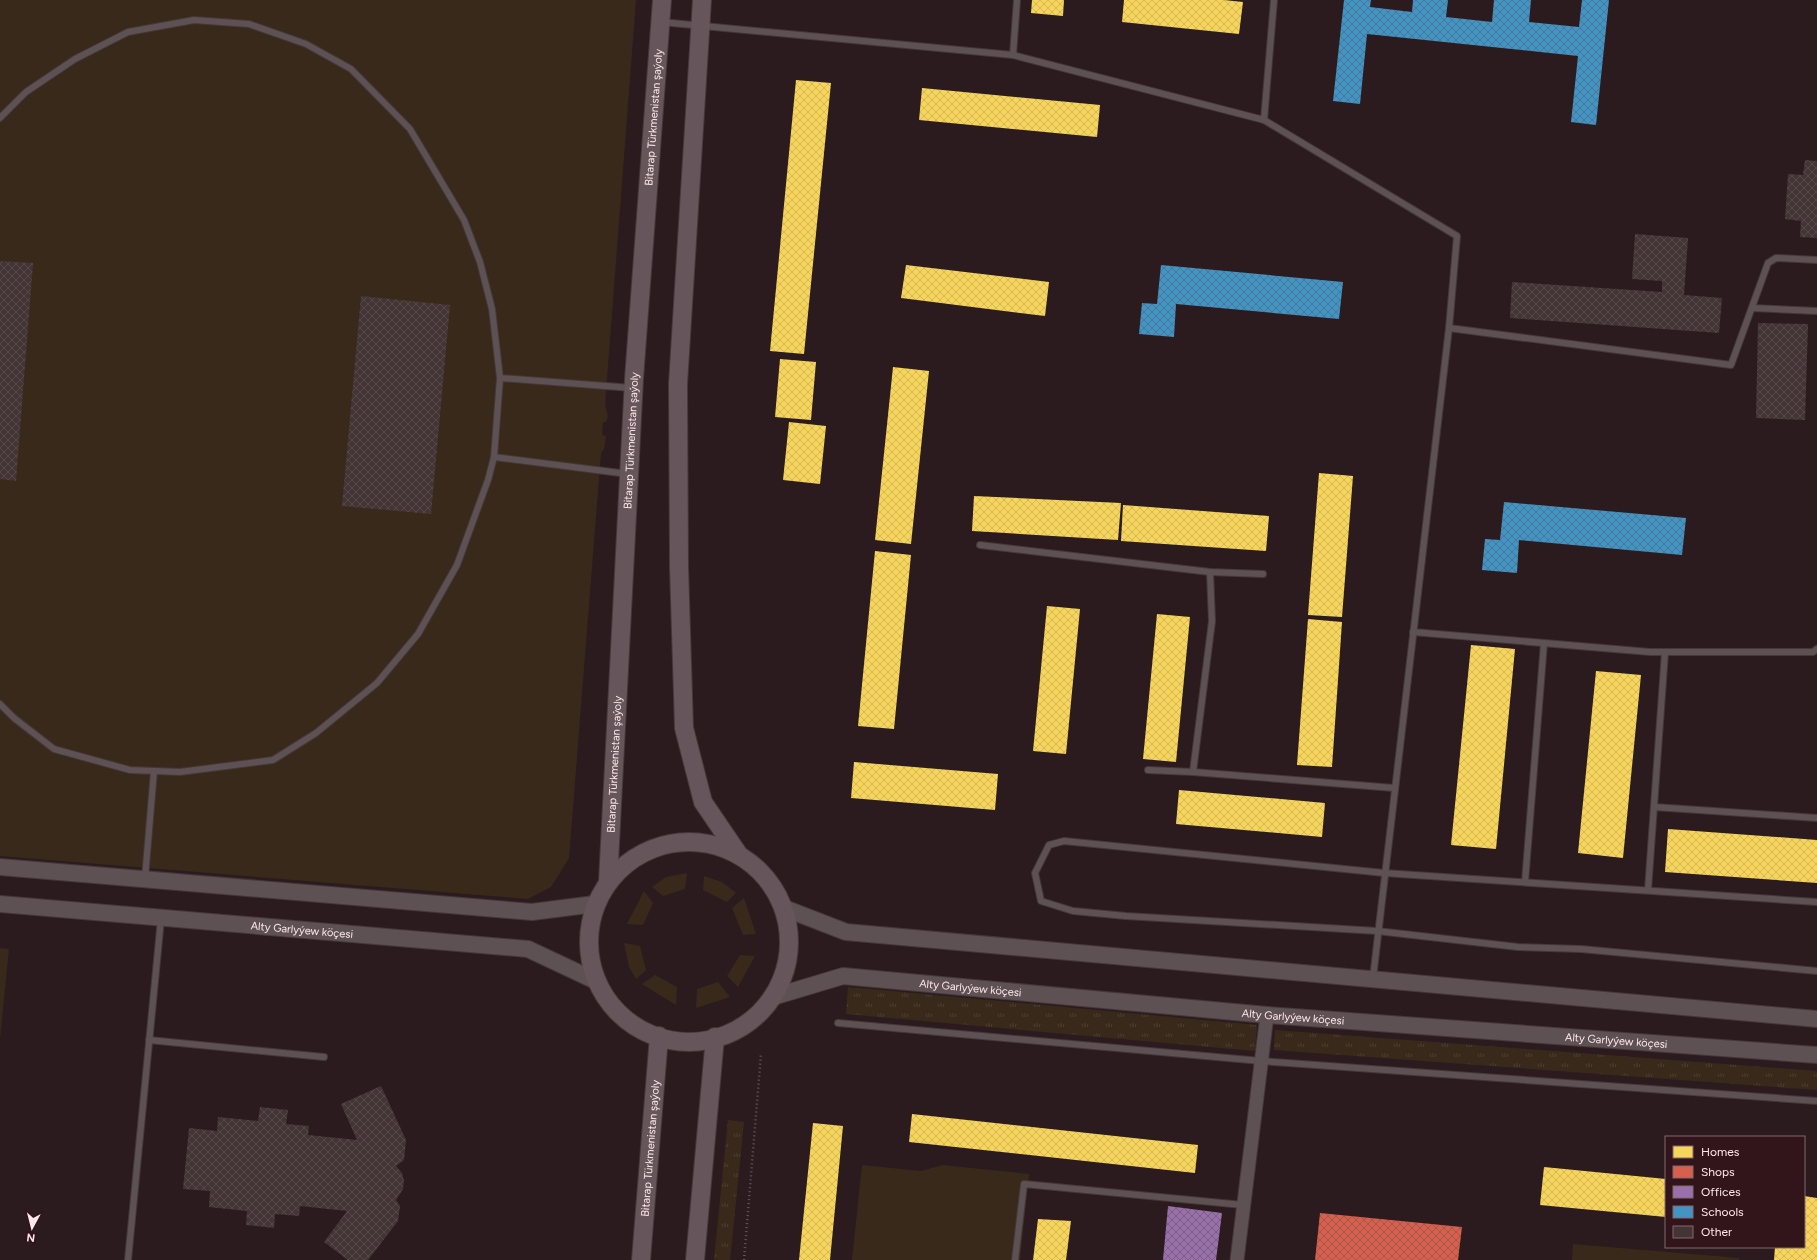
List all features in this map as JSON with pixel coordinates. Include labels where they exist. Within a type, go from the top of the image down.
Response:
[{"type":"main road","name":"Bitarap Türkmenistan şaýoly","points":[[608,882],[633,388],[662,0]]},
{"type":"main road","points":[[702,0],[678,384],[679,567],[684,728],[703,802],[739,855]]},
{"type":"main road","points":[[683,842],[712,844],[739,855],[758,869],[773,887],[784,908],[789,938],[788,954],[786,969],[773,997],[758,1015],[739,1029],[706,1041],[672,1041],[639,1029],[614,1009],[596,981],[589,956],[589,930],[596,904],[608,882],[629,861],[655,848],[683,842]]},
{"type":"main road","name":"Bitarap Türkmenistan şaýoly","points":[[641,1260],[659,1036]]},
{"type":"main road","points":[[695,1260],[715,1038]]},
{"type":"street","points":[[0,867],[532,912],[596,904]]},
{"type":"street","name":"Alty Garlyýew köçesi","points":[[0,904],[528,949],[596,981]]},
{"type":"street","points":[[784,908],[846,932],[1817,1019]]},
{"type":"street","name":"Alty Garlyýew köçesi","points":[[773,997],[843,976],[1267,1015],[1817,1055]]},
{"type":"street","points":[[1237,1260],[1267,1015]]},
{"type":"lane","points":[[1013,55],[1017,0]]},
{"type":"lane","points":[[1264,120],[1274,0]]},
{"type":"lane","points":[[0,118],[26,92],[68,63],[128,32],[194,20],[249,24],[306,44],[351,69],[410,129],[464,220],[480,262],[492,309],[500,378],[494,458],[488,480],[457,565],[418,634],[377,683],[316,734],[274,760],[180,772],[130,770],[54,749],[14,718],[0,704]]},
{"type":"lane","points":[[660,22],[1013,55],[1264,120],[1457,236],[1449,328],[1377,931],[1373,979]]},
{"type":"lane","points":[[1449,328],[1731,365],[1768,263],[1776,258],[1817,260]]},
{"type":"lane","points":[[1752,308],[1817,311]]},
{"type":"lane","points":[[500,378],[633,388]]},
{"type":"lane","points":[[494,458],[629,475]]},
{"type":"lane","points":[[980,545],[1210,572],[1263,574]]},
{"type":"lane","points":[[1193,772],[1212,621],[1210,572]]},
{"type":"lane","points":[[1413,632],[1665,652],[1813,652],[1817,649]]},
{"type":"lane","points":[[1525,882],[1544,643]]},
{"type":"lane","points":[[1648,890],[1665,652]]},
{"type":"lane","points":[[1148,770],[1193,772],[1394,788]]},
{"type":"lane","points":[[145,880],[154,771]]},
{"type":"lane","points":[[1654,807],[1817,818]]},
{"type":"lane","points":[[1817,902],[1384,873],[1064,841],[1048,845],[1035,873],[1041,901],[1073,911],[1126,916],[1377,931],[1518,947],[1581,949],[1817,971]]},
{"type":"lane","points":[[128,1260],[161,918]]},
{"type":"lane","points":[[838,1023],[1261,1061],[1817,1101]]},
{"type":"lane","points":[[149,1040],[324,1057]]},
{"type":"lane","points":[[1015,1260],[1024,1184],[1243,1205]]},
{"type":"path","points":[[744,1260],[761,1054]]},
{"type":"green space","points":[[0,0],[636,0],[605,405],[608,416],[606,422],[603,422],[602,435],[606,436],[604,449],[601,453],[569,858],[551,887],[528,899],[0,856]]},
{"type":"green space","points":[[687,873],[685,889],[663,896],[652,887],[666,877]]},
{"type":"green space","points":[[704,876],[722,882],[736,893],[727,902],[703,890]]},
{"type":"green space","points":[[644,891],[653,903],[643,925],[627,924]]},
{"type":"green space","points":[[744,898],[756,934],[743,935],[732,908]]},
{"type":"green space","points":[[624,943],[640,946],[646,970],[636,979],[629,967]]},
{"type":"green space","points":[[0,948],[9,949],[0,1039]]},
{"type":"green space","points":[[740,955],[755,956],[738,987],[727,976]]},
{"type":"green space","points":[[655,975],[677,987],[676,1005],[642,984]]},
{"type":"green space","points":[[718,982],[730,997],[696,1008],[697,989]]},
{"type":"green space","points":[[848,987],[1257,1025],[1255,1051],[846,1014]]},
{"type":"green space","points":[[1275,1030],[1817,1071],[1817,1090],[1274,1050]]},
{"type":"green space","points":[[728,1120],[744,1122],[730,1260],[714,1260]]},
{"type":"green space","points":[[862,1165],[921,1171],[943,1165],[1029,1174],[1020,1260],[852,1260]]},
{"type":"green space","points":[[1573,1244],[1739,1258],[1739,1260],[1572,1260]]},
{"type":"building: Homes","points":[[1032,0],[1064,0],[1063,16],[1031,13]]},
{"type":"building: Homes","points":[[1124,0],[1224,0],[1243,2],[1239,34],[1122,22]]},
{"type":"building: Homes","points":[[796,80],[831,83],[804,354],[770,351]]},
{"type":"building: Homes","points":[[922,88],[1100,105],[1097,137],[919,120]]},
{"type":"building: Homes","points":[[906,265],[1049,282],[1045,316],[901,298]]},
{"type":"building: Homes","points":[[780,359],[816,362],[811,420],[775,417]]},
{"type":"building: Homes","points":[[893,367],[929,371],[911,544],[875,540]]},
{"type":"building: Homes","points":[[789,422],[826,426],[820,484],[783,480]]},
{"type":"building: Homes","points":[[1319,473],[1353,476],[1342,617],[1308,615]]},
{"type":"building: Homes","points":[[974,496],[1121,503],[1118,540],[972,531]]},
{"type":"building: Homes","points":[[1123,505],[1269,516],[1266,551],[1121,541]]},
{"type":"building: Homes","points":[[875,551],[911,555],[894,729],[858,726]]},
{"type":"building: Homes","points":[[1047,606],[1080,609],[1066,754],[1033,751]]},
{"type":"building: Homes","points":[[1157,614],[1190,617],[1176,762],[1143,759]]},
{"type":"building: Homes","points":[[1308,619],[1342,622],[1332,767],[1297,765]]},
{"type":"building: Homes","points":[[1471,645],[1515,649],[1496,849],[1451,845]]},
{"type":"building: Homes","points":[[1596,671],[1641,675],[1623,858],[1578,853]]},
{"type":"building: Homes","points":[[854,762],[998,774],[995,810],[851,798]]},
{"type":"building: Homes","points":[[1179,790],[1325,803],[1322,837],[1176,824]]},
{"type":"building: Homes","points":[[1668,829],[1817,840],[1817,883],[1665,872]]},
{"type":"building: Homes","points":[[912,1114],[1198,1145],[1195,1173],[909,1142]]},
{"type":"building: Homes","points":[[813,1123],[843,1126],[830,1260],[799,1260]]},
{"type":"building: Homes","points":[[1544,1167],[1665,1179],[1665,1217],[1540,1205]]},
{"type":"building: Homes","points":[[1805,1196],[1817,1198],[1817,1260],[1774,1260],[1775,1248],[1805,1248]]},
{"type":"building: Homes","points":[[1038,1219],[1071,1221],[1066,1260],[1033,1260]]},
{"type":"building: Shops","points":[[1320,1213],[1462,1227],[1458,1260],[1315,1260]]},
{"type":"building: Offices","points":[[1168,1206],[1222,1213],[1216,1260],[1163,1260]]},
{"type":"building: Schools","points":[[1344,0],[1371,0],[1370,7],[1412,12],[1413,0],[1448,0],[1446,17],[1492,22],[1494,0],[1531,0],[1529,22],[1579,27],[1582,0],[1609,0],[1596,125],[1571,122],[1578,56],[1367,34],[1360,104],[1333,101]]},
{"type":"building: Schools","points":[[1161,265],[1343,282],[1339,319],[1176,304],[1174,337],[1139,334],[1142,303],[1157,304]]},
{"type":"building: Schools","points":[[1504,502],[1686,518],[1682,555],[1519,540],[1517,573],[1482,570],[1485,539],[1500,540]]},
{"type":"building: Other","points":[[1805,160],[1817,161],[1817,238],[1800,237],[1801,221],[1785,219],[1788,174],[1803,175]]},
{"type":"building: Other","points":[[1635,234],[1688,238],[1684,295],[1722,298],[1719,333],[1510,318],[1512,282],[1662,292],[1662,281],[1632,279]]},
{"type":"building: Other","points":[[0,261],[33,263],[16,481],[0,479]]},
{"type":"building: Other","points":[[361,296],[450,305],[431,514],[342,506]]},
{"type":"building: Other","points":[[1758,323],[1808,324],[1805,420],[1756,418]]},
{"type":"building: Other","points":[[381,1086],[406,1140],[404,1160],[396,1166],[402,1173],[404,1181],[403,1189],[396,1200],[400,1206],[398,1221],[368,1260],[348,1260],[324,1242],[347,1211],[300,1206],[299,1216],[275,1214],[274,1228],[246,1225],[247,1211],[209,1207],[210,1191],[183,1189],[189,1128],[217,1131],[218,1117],[258,1121],[260,1107],[288,1110],[286,1124],[309,1126],[308,1135],[357,1140],[341,1104]]}]
